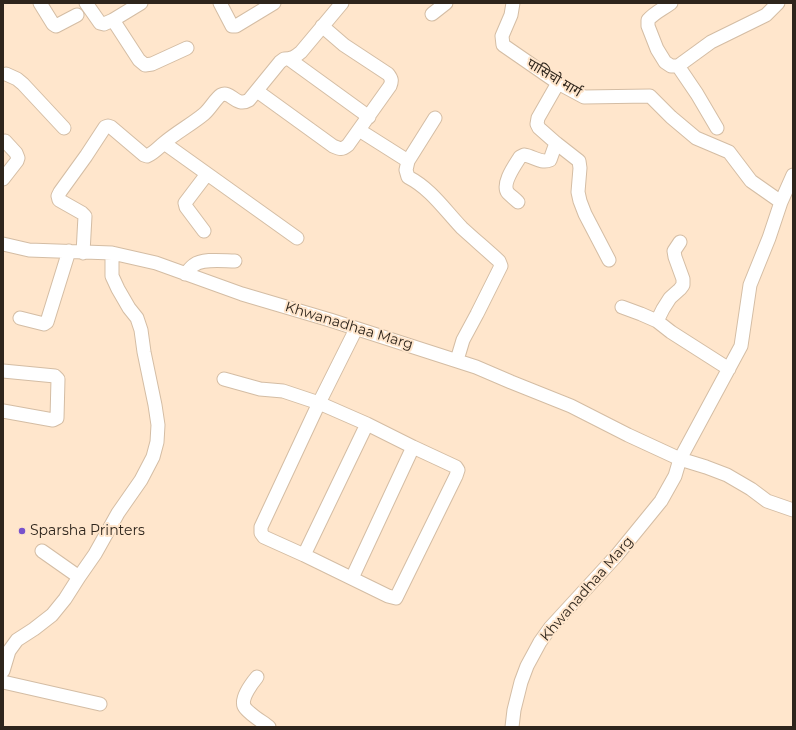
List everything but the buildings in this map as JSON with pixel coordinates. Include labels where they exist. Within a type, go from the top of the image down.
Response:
[{"type":"street","points":[[40,3],[53,24],[56,26],[77,15]]},
{"type":"street","points":[[86,3],[100,23],[104,24],[141,3]]},
{"type":"street","points":[[220,3],[232,26],[236,26],[274,3]]},
{"type":"street","points":[[83,253],[85,216],[59,200],[58,196],[105,128],[108,126],[111,127],[144,155],[147,156],[152,154],[164,143],[204,114],[219,96],[228,94],[244,103],[249,100],[280,62],[284,59],[294,58],[301,52],[342,3]]},
{"type":"street","points":[[432,14],[446,3]]},
{"type":"street","name":"पासिचो मार्ग","points":[[513,3],[511,15],[502,36],[503,46],[558,83],[584,96],[650,96],[671,117],[696,138],[729,152],[752,181],[780,202]]},
{"type":"street","points":[[671,3],[665,8],[653,13],[648,20],[648,26],[657,49],[665,62],[671,66],[678,66],[711,42],[766,15],[778,3]]},
{"type":"street","points":[[113,20],[145,65],[152,64],[187,48]]},
{"type":"street","points":[[257,91],[333,146],[343,149],[348,145],[390,86],[392,78],[344,45],[322,26]]},
{"type":"street","points":[[290,59],[369,116]]},
{"type":"street","points":[[678,66],[717,128]]},
{"type":"street","points":[[4,75],[17,79],[23,84],[64,128]]},
{"type":"street","points":[[558,83],[538,118],[537,124],[539,128],[556,143],[579,161],[580,168],[578,192],[580,201],[585,214],[609,260]]},
{"type":"street","points":[[435,118],[408,161],[406,170],[408,176],[439,201],[462,227],[499,261],[501,266],[462,340],[457,360]]},
{"type":"street","points":[[359,130],[408,161]]},
{"type":"street","points":[[3,179],[17,162],[18,158],[16,153],[4,141]]},
{"type":"street","points":[[164,143],[297,238]]},
{"type":"street","points":[[518,202],[508,193],[506,183],[520,157],[524,155],[545,162],[550,160],[556,143]]},
{"type":"street","points":[[204,231],[186,207],[185,203],[207,174]]},
{"type":"street","name":"Khwanadhaa Marg","points":[[512,727],[514,710],[521,682],[527,666],[540,642],[550,628],[617,555],[661,501],[675,476],[680,459],[730,369],[741,346],[750,285],[769,238],[780,202],[793,175]]},
{"type":"street","points":[[657,321],[662,309],[682,285],[683,279],[674,257],[674,251],[680,242]]},
{"type":"street","name":"Khwanadhaa Marg","points":[[3,244],[29,250],[112,253],[156,263],[242,294],[476,367],[570,406],[680,459]]},
{"type":"street","points":[[20,318],[44,324],[47,322],[69,251]]},
{"type":"street","points":[[3,671],[9,650],[17,640],[52,615],[66,599],[95,554],[118,513],[142,480],[153,457],[157,442],[158,425],[141,330],[137,318],[129,308],[112,276],[112,253]]},
{"type":"street","points":[[185,274],[199,262],[235,261]]},
{"type":"street","points":[[622,307],[657,321],[671,332],[730,369]]},
{"type":"street","points":[[224,379],[260,389],[283,391],[318,403],[367,424],[458,470],[396,598],[388,596],[264,537],[261,533],[261,527],[318,403],[356,329]]},
{"type":"street","points":[[3,371],[54,376],[58,379],[57,418],[53,420],[3,411]]},
{"type":"street","points":[[304,555],[367,424]]},
{"type":"street","points":[[352,578],[413,447]]},
{"type":"street","points":[[680,459],[728,475],[767,501],[793,510]]},
{"type":"street","points":[[42,552],[79,577]]},
{"type":"street","points":[[257,677],[249,687],[244,701],[244,707],[269,727]]},
{"type":"street","points":[[3,682],[100,704]]},
{"type":"place","name":"Sparsha Printers","points":[[22,531]]}]
